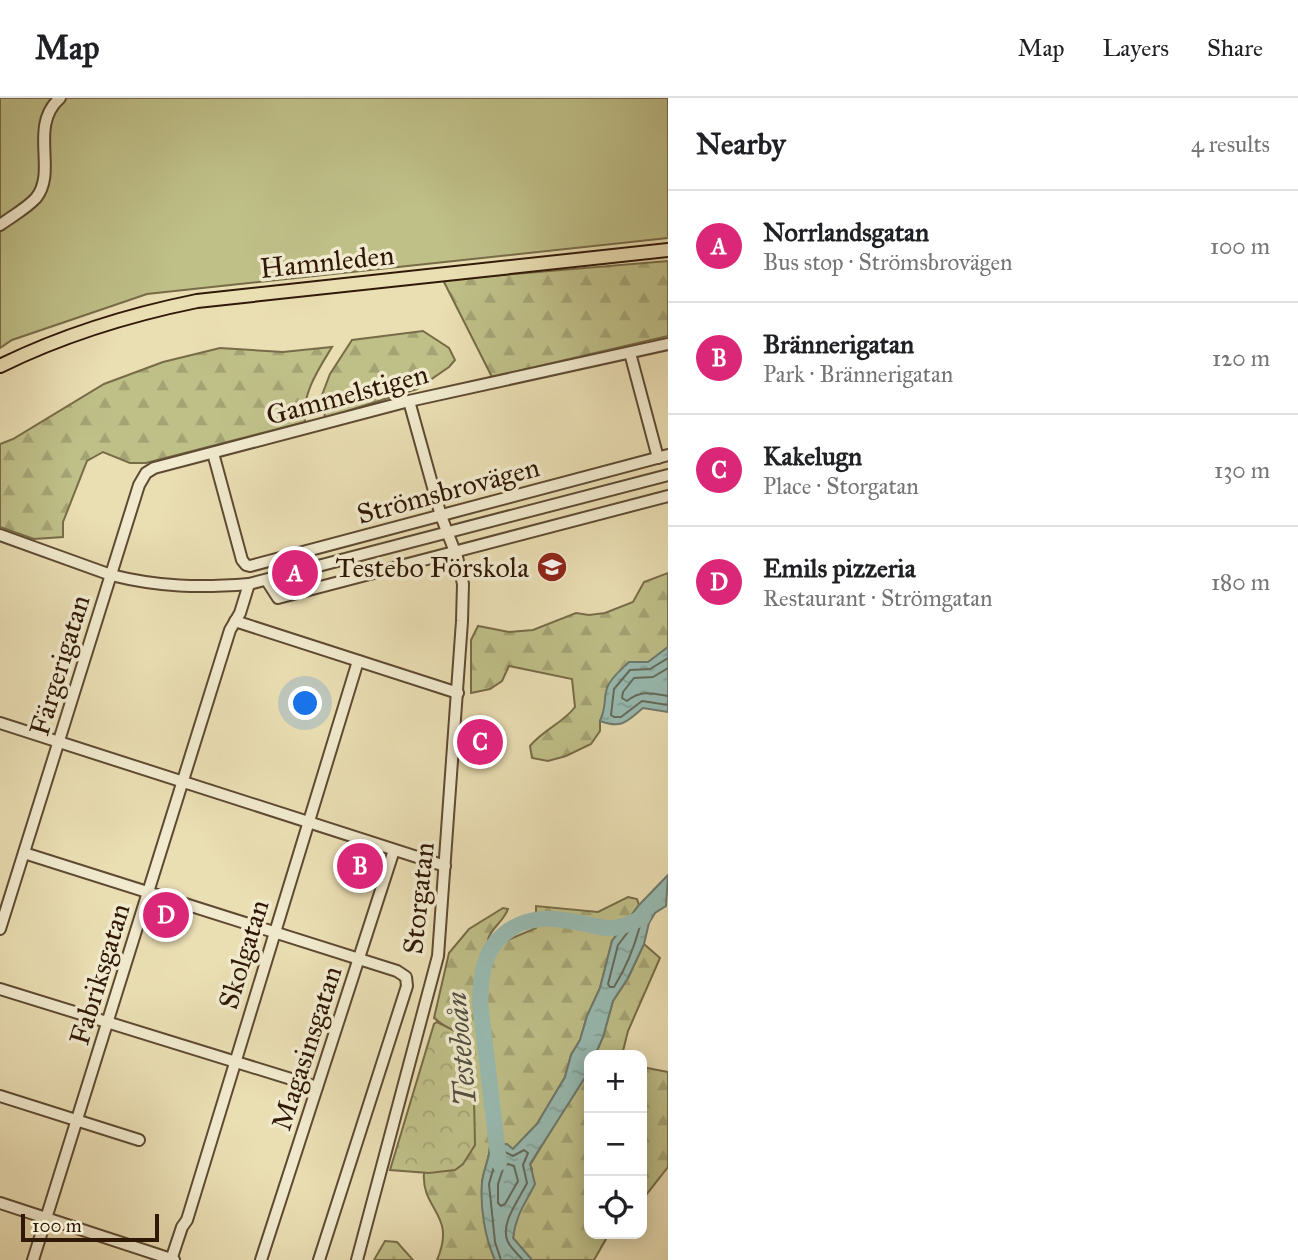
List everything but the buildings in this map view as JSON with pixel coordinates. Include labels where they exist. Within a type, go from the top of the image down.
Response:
[{"type":"main road","name":"Hamnleden","points":[[1,366],[91,328],[197,301],[668,250]]},
{"type":"street","points":[[0,225],[37,197],[43,180],[44,127],[53,104],[60,98]]},
{"type":"street","name":"Gammelstigen","points":[[111,575],[143,476],[154,468],[409,401],[668,344]]},
{"type":"street","points":[[630,353],[663,457]]},
{"type":"street","name":"Storgatan","points":[[358,1260],[438,956],[464,595],[456,552],[441,516],[409,401]]},
{"type":"street","name":"Strömsbrovägen","points":[[213,453],[242,560],[246,565],[253,566],[663,457]]},
{"type":"street","name":"Strömsbrovägen","points":[[0,535],[111,575],[179,587],[249,584],[668,475]]},
{"type":"street","points":[[267,580],[278,598],[668,496]]},
{"type":"street","name":"Färgerigatan","points":[[0,929],[111,575]]},
{"type":"street","name":"Fabriksgatan","points":[[33,1260],[230,630],[249,584]]},
{"type":"street","points":[[235,621],[458,693]]},
{"type":"street","name":"Skolgatan","points":[[172,1260],[182,1227],[187,1220],[358,661]]},
{"type":"street","points":[[0,723],[445,866]]},
{"type":"street","name":"Magasinsgatan","points":[[261,1260],[394,850]]},
{"type":"street","points":[[24,853],[397,971],[406,977],[407,986],[319,1260]]},
{"type":"street","points":[[0,989],[317,1087]]},
{"type":"street","points":[[0,1096],[139,1140]]},
{"type":"street","points":[[0,1203],[172,1260]]},
{"type":"green space","points":[[0,98],[668,98],[668,238],[147,294],[12,340],[0,348]]},
{"type":"green space","points":[[668,261],[668,336],[492,377],[443,280]]},
{"type":"green space","points":[[423,331],[449,348],[455,360],[449,367],[417,389],[325,418],[322,395],[330,374],[352,340]]},
{"type":"green space","points":[[332,347],[308,392],[305,422],[146,463],[130,463],[103,452],[87,461],[63,522],[63,537],[34,539],[0,527],[0,444],[13,439],[104,384],[163,362],[220,348],[283,352]]},
{"type":"green space","points":[[668,573],[668,647],[648,663],[629,662],[607,687],[606,707],[600,721],[600,731],[591,744],[548,761],[532,758],[530,746],[575,707],[572,679],[509,666],[502,681],[490,689],[471,693],[471,640],[478,626],[509,632],[533,630],[576,613],[605,613],[633,602],[644,582]]},
{"type":"green space","points":[[628,897],[637,899],[639,905],[612,941],[600,988],[580,1040],[571,1055],[565,1077],[537,1124],[512,1150],[490,1145],[482,1192],[487,1233],[495,1260],[437,1260],[443,1232],[428,1196],[424,1173],[458,1036],[434,1018],[449,953],[469,929],[503,908],[508,909],[488,939],[496,945],[536,928],[536,906],[598,912]]},
{"type":"green space","points":[[644,944],[660,958],[628,1031],[623,1050],[597,1050],[613,1001],[628,978]]},
{"type":"green space","points":[[437,1022],[465,1036],[474,1098],[475,1145],[463,1164],[455,1170],[429,1173],[390,1170],[434,1024]]},
{"type":"green space","points":[[647,1068],[668,1072],[668,1167],[647,1194]]},
{"type":"green space","points":[[584,1076],[584,1239],[606,1239],[594,1260],[532,1260],[513,1238],[521,1205],[529,1194],[532,1169],[530,1165]]},
{"type":"green space","points":[[385,1241],[397,1242],[413,1260],[374,1260]]},
{"type":"water","points":[[668,647],[668,712],[643,708],[623,723],[600,721],[607,688],[617,674],[629,662],[648,662]]},
{"type":"water","points":[[668,875],[666,906],[655,913],[649,923],[644,944],[628,978],[613,1001],[597,1050],[584,1050],[584,1079],[530,1164],[535,1184],[519,1216],[513,1238],[532,1260],[495,1260],[486,1233],[482,1202],[483,1178],[490,1145],[507,1144],[513,1149],[537,1124],[565,1077],[571,1055],[580,1040],[600,988],[612,941],[639,905]]},
{"type":"waterway","name":"Testeboån","points":[[499,1163],[480,1002],[482,974],[487,956],[504,934],[533,920],[564,920],[610,928],[643,917]]},
{"type":"place","name":"Testebo Förskola","points":[[552,567]]},
{"type":"place","name":"Norrlandsgatan","points":[[295,573]]},
{"type":"place","name":"Kakelugn","points":[[480,742]]},
{"type":"place","name":"Brännerigatan","points":[[360,866]]},
{"type":"place","name":"Emils pizzeria","points":[[166,915]]}]
